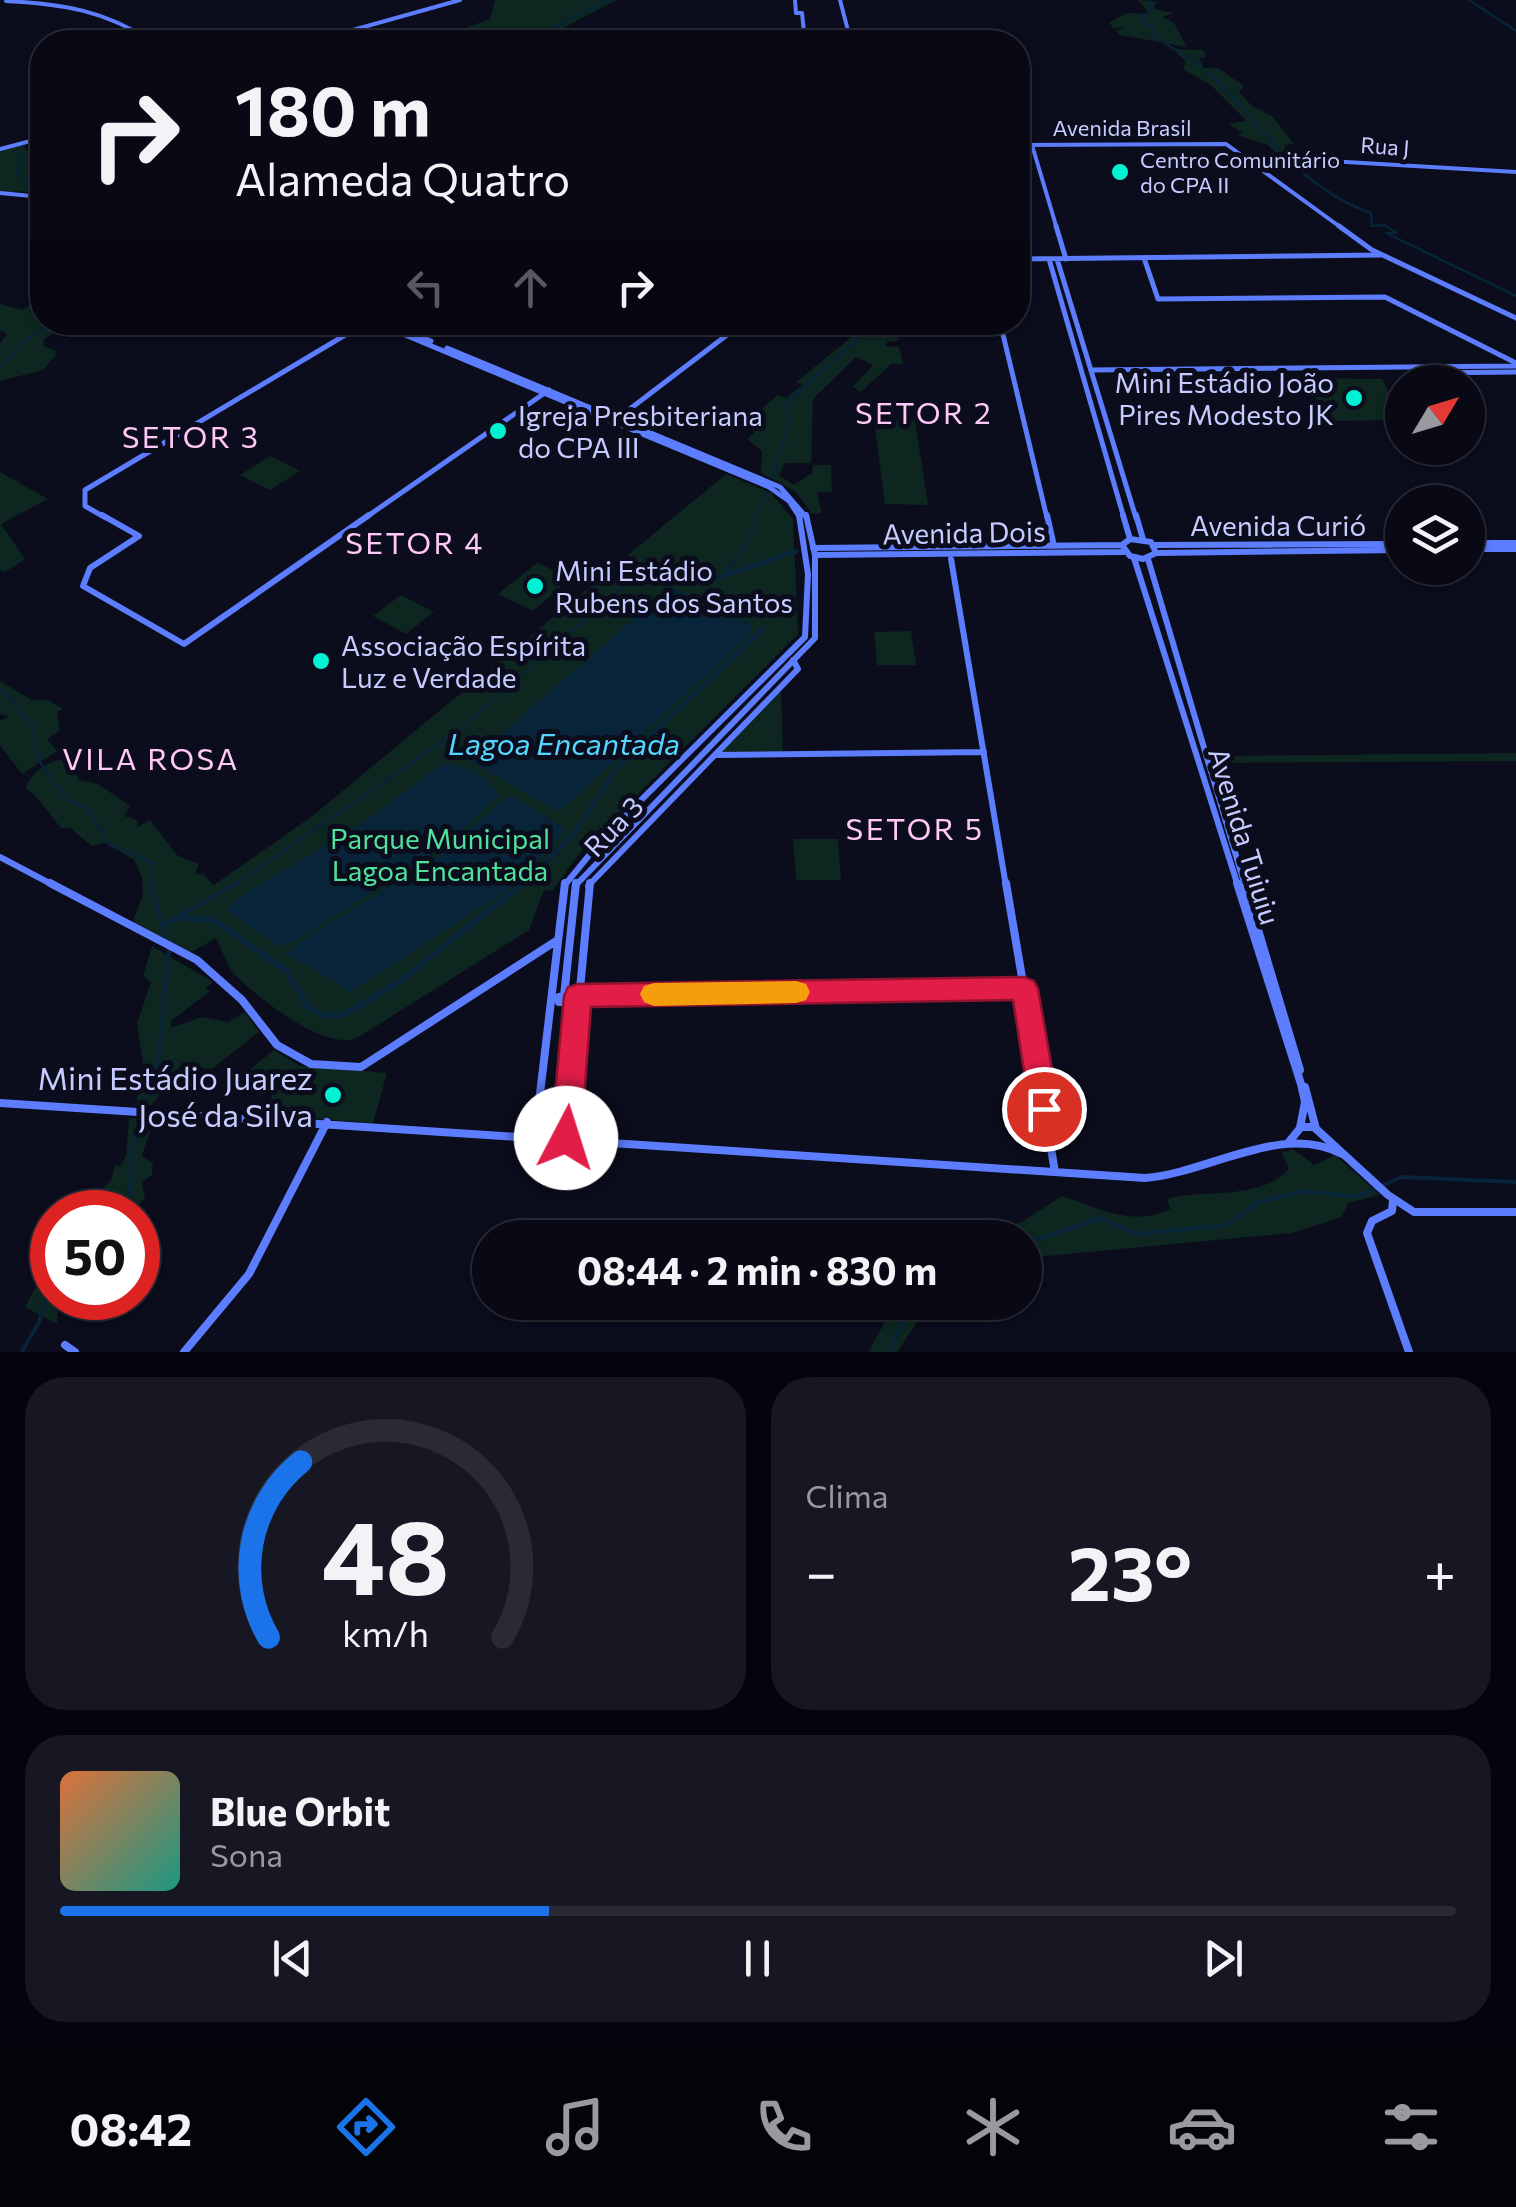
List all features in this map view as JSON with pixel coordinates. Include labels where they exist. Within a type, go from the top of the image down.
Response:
[{"type":"main road","points":[[353,30],[460,0]]},
{"type":"main road","points":[[795,0],[803,30]]},
{"type":"main road","points":[[840,0],[849,30]]},
{"type":"main road","points":[[2,2],[72,2],[102,8],[135,30]]},
{"type":"main road","points":[[0,150],[30,141]]},
{"type":"main road","name":"Avenida Brasil","points":[[1032,145],[1226,144],[1251,162]]},
{"type":"main road","points":[[1032,145],[1066,259]]},
{"type":"main road","name":"Rua J","points":[[1251,162],[1291,159],[1516,172]]},
{"type":"main road","points":[[1251,162],[1381,255],[1516,318]]},
{"type":"main road","points":[[0,194],[30,198]]},
{"type":"main road","points":[[1030,259],[1381,255]]},
{"type":"main road","points":[[1144,258],[1158,299],[1385,297],[1516,367]]},
{"type":"main road","points":[[1049,259],[1130,539]]},
{"type":"main road","points":[[1057,259],[1143,539],[1152,552],[1134,558],[1123,548],[1130,539]]},
{"type":"main road","points":[[348,335],[83,493],[85,506],[140,536],[90,568],[83,586],[184,644],[546,391]]},
{"type":"main road","points":[[403,335],[618,418],[770,485],[804,508],[814,551],[817,633],[564,884],[556,941],[560,998]]},
{"type":"main road","points":[[416,335],[770,485],[796,508],[804,552],[808,620],[805,636],[608,840],[581,874],[572,893],[560,998],[535,1136]]},
{"type":"main road","points":[[618,418],[727,335]]},
{"type":"main road","points":[[1003,335],[1054,546]]},
{"type":"main road","points":[[1072,340],[1082,340]]},
{"type":"main road","points":[[1092,370],[1516,367]]},
{"type":"main road","points":[[1485,369],[1516,367]]},
{"type":"main road","points":[[1130,539],[1143,539]]},
{"type":"main road","points":[[1485,546],[1516,546]]},
{"type":"main road","name":"Avenida Curió","points":[[1152,552],[1385,547]]},
{"type":"main road","name":"Avenida Dois","points":[[804,552],[1123,548]]},
{"type":"main road","name":"Avenida Dois","points":[[814,551],[1123,548]]},
{"type":"main road","name":"Avenida Tuiuiu","points":[[1152,552],[1226,835],[1314,1136]]},
{"type":"main road","name":"Avenida Tuiuiu","points":[[1134,558],[1226,835],[1300,1084],[1304,1102],[1300,1129]]},
{"type":"main road","points":[[951,559],[1055,1172]]},
{"type":"main road","name":"Rua 3","points":[[578,996],[588,885],[798,669],[793,660]]},
{"type":"main road","points":[[1177,691],[1187,691]]},
{"type":"main road","points":[[713,756],[984,752]]},
{"type":"main road","points":[[0,857],[214,972],[294,1058],[311,1064],[361,1067],[556,941]]},
{"type":"main road","points":[[560,998],[1024,989]]},
{"type":"main road","points":[[566,1138],[578,996]]},
{"type":"main road","points":[[0,1104],[328,1121],[1170,1178],[1314,1136]]},
{"type":"main road","points":[[184,1352],[232,1303],[292,1199],[328,1121]]},
{"type":"main road","points":[[1288,1144],[1300,1129],[1314,1136],[1414,1212],[1516,1212]]},
{"type":"main road","points":[[1391,1197],[1392,1211],[1372,1221],[1367,1233],[1409,1352]]},
{"type":"main road","points":[[65,1345],[74,1352]]},
{"type":"green space","points":[[495,0],[616,0],[560,30],[459,30],[490,19]]},
{"type":"green space","points":[[1138,0],[1166,3],[1156,3],[1154,9],[1174,13],[1163,17],[1174,23],[1187,47],[1120,35],[1116,31],[1125,27],[1114,28],[1109,23],[1127,13],[1150,14]]},
{"type":"green space","points":[[1173,49],[1203,50],[1206,57],[1199,58],[1204,68],[1218,68],[1244,86],[1239,92],[1252,106],[1272,116],[1294,144],[1284,145],[1292,157],[1281,158],[1268,145],[1237,135],[1243,133],[1228,124],[1247,121],[1211,85],[1184,70],[1185,61]]},
{"type":"green space","points":[[22,145],[30,154],[30,191],[0,192],[0,150]]},
{"type":"green space","points":[[0,304],[22,310],[30,305],[30,335],[50,335],[44,339],[43,346],[55,350],[56,355],[43,370],[0,381],[0,343],[7,334],[0,330]]},
{"type":"green space","points":[[854,335],[898,335],[898,341],[887,342],[886,346],[899,347],[903,364],[891,364],[861,392],[853,387],[873,365],[856,357],[813,399],[811,463],[785,463],[779,475],[794,485],[812,473],[813,465],[831,465],[832,492],[817,492],[822,513],[812,514],[796,492],[761,473],[762,451],[747,439],[758,429],[749,420],[778,395],[786,398],[802,385],[796,382]]},
{"type":"green space","points":[[1305,378],[1382,379],[1385,420],[1328,421]]},
{"type":"green space","points":[[874,421],[915,421],[928,505],[885,504]]},
{"type":"green space","points":[[270,456],[300,471],[270,490],[240,475]]},
{"type":"green space","points":[[0,472],[48,499],[1,524],[25,559],[5,572],[0,570]]},
{"type":"green space","name":"Parque Municipal Lagoa Encantada","points":[[726,474],[771,493],[793,519],[798,634],[583,849],[552,891],[544,890],[529,930],[357,1038],[327,1037],[275,1008],[234,974],[216,938],[190,953],[132,923],[143,895],[142,877],[134,860],[106,843],[92,846],[70,828],[61,828],[26,788],[42,767],[70,760],[79,780],[98,784],[130,806],[124,816],[137,820],[137,827],[150,820],[178,856],[199,864],[195,874],[203,874],[214,885],[311,817]]},
{"type":"green space","name":"Mini Estádio Rubens dos Santos","points":[[537,563],[571,578],[533,611],[498,594]]},
{"type":"green space","points":[[401,595],[434,612],[406,634],[373,616]]},
{"type":"green space","points":[[911,631],[916,665],[877,665],[874,632]]},
{"type":"green space","points":[[0,681],[32,700],[48,700],[63,709],[57,712],[60,730],[47,739],[57,751],[22,774],[0,745],[0,721],[9,716],[0,714]]},
{"type":"green space","points":[[781,689],[783,752],[718,754]]},
{"type":"green space","points":[[1516,753],[1516,761],[1212,763],[1210,756]]},
{"type":"green space","points":[[793,839],[838,839],[841,880],[796,880]]},
{"type":"green space","points":[[152,946],[213,982],[205,989],[210,991],[171,1021],[171,1028],[202,1017],[228,1022],[245,1012],[259,1032],[212,1069],[180,1066],[151,1106],[136,1106],[143,1062],[137,1024],[151,982],[143,976]]},
{"type":"green space","points":[[274,1050],[300,1066],[387,1073],[373,1123],[266,1115],[274,1089],[236,1081]]},
{"type":"green space","points":[[129,1118],[154,1119],[142,1156],[153,1164],[152,1175],[142,1182],[143,1190],[101,1190],[111,1180],[115,1165],[120,1166],[126,1156]]},
{"type":"green space","points":[[1293,1149],[1314,1165],[1335,1155],[1380,1195],[1348,1203],[1342,1217],[1292,1233],[1042,1256],[1042,1220],[1025,1220],[1062,1196],[1115,1214],[1156,1214],[1170,1209],[1167,1199],[1262,1186],[1289,1169],[1282,1153]]},
{"type":"green space","points":[[886,1320],[920,1320],[897,1352],[868,1352]]},
{"type":"water","name":"Lagoa Encantada","points":[[675,588],[752,625],[752,632],[564,808],[556,810],[470,761],[666,591]]},
{"type":"water","name":"Lagoa Encantada","points":[[442,764],[475,773],[499,796],[438,851],[288,945],[276,945],[226,910],[238,898],[367,820]]},
{"type":"water","name":"Lagoa Encantada","points":[[514,797],[567,830],[510,888],[351,992],[287,954],[298,943],[438,856],[504,799]]},
{"type":"waterway","points":[[543,30],[606,0]]},
{"type":"waterway","points":[[1150,0],[1152,8],[1140,20],[1152,27],[1156,38],[1219,82],[1280,151],[1313,181],[1371,213],[1372,226],[1384,225],[1397,233],[1386,233],[1516,296]]},
{"type":"waterway","points":[[1469,0],[1516,31]]},
{"type":"waterway","points":[[22,151],[17,173],[24,177],[29,192]]},
{"type":"waterway","points":[[0,367],[33,335]]},
{"type":"waterway","points":[[772,477],[790,420],[784,405],[862,335]]},
{"type":"waterway","points":[[233,886],[459,730],[626,584],[658,575],[722,576],[747,544],[765,493]]},
{"type":"waterway","points":[[717,578],[796,551]]},
{"type":"waterway","points":[[521,886],[574,834],[619,765],[763,629]]},
{"type":"waterway","points":[[0,688],[33,726],[38,759],[67,800],[88,809],[110,845],[154,863],[151,886]]},
{"type":"waterway","points":[[150,883],[167,942]]},
{"type":"waterway","points":[[163,925],[237,883]]},
{"type":"waterway","points":[[174,918],[214,920],[287,971],[308,1008],[324,1015],[343,1015],[396,984],[524,883]]},
{"type":"waterway","points":[[144,1109],[158,1063],[169,950]]},
{"type":"waterway","points":[[130,1190],[132,1149],[142,1117]]},
{"type":"waterway","points":[[1042,1238],[1100,1218],[1136,1234],[1226,1225],[1259,1202],[1305,1191],[1357,1197],[1401,1177],[1516,1182]]},
{"type":"waterway","points":[[22,1352],[40,1320]]},
{"type":"waterway","points":[[889,1352],[904,1320]]},
{"type":"slow traffic","points":[[654,994],[796,992]]},
{"type":"place","name":"Centro Comunitário do CPA II","points":[[1120,172]]},
{"type":"place","name":"Mini Estádio João Pires Modesto JK","points":[[1354,398]]},
{"type":"place","name":"Igreja Presbiteriana do CPA III","points":[[498,431]]},
{"type":"place","name":"Mini Estádio Rubens dos Santos","points":[[535,586]]},
{"type":"place","name":"Associação Espírita Luz e Verdade","points":[[321,661]]},
{"type":"place","name":"Mini Estádio Juarez José da Silva","points":[[333,1095]]},
{"type":"district","name":"SETOR 2","points":[[924,411]]},
{"type":"district","name":"SETOR 3","points":[[191,435]]},
{"type":"district","name":"SETOR 4","points":[[415,541]]},
{"type":"district","name":"VILA ROSA","points":[[151,757]]},
{"type":"district","name":"SETOR 5","points":[[915,827]]},
{"type":"route","points":[[566,1138],[578,996],[1024,989],[1044,1109]]}]
